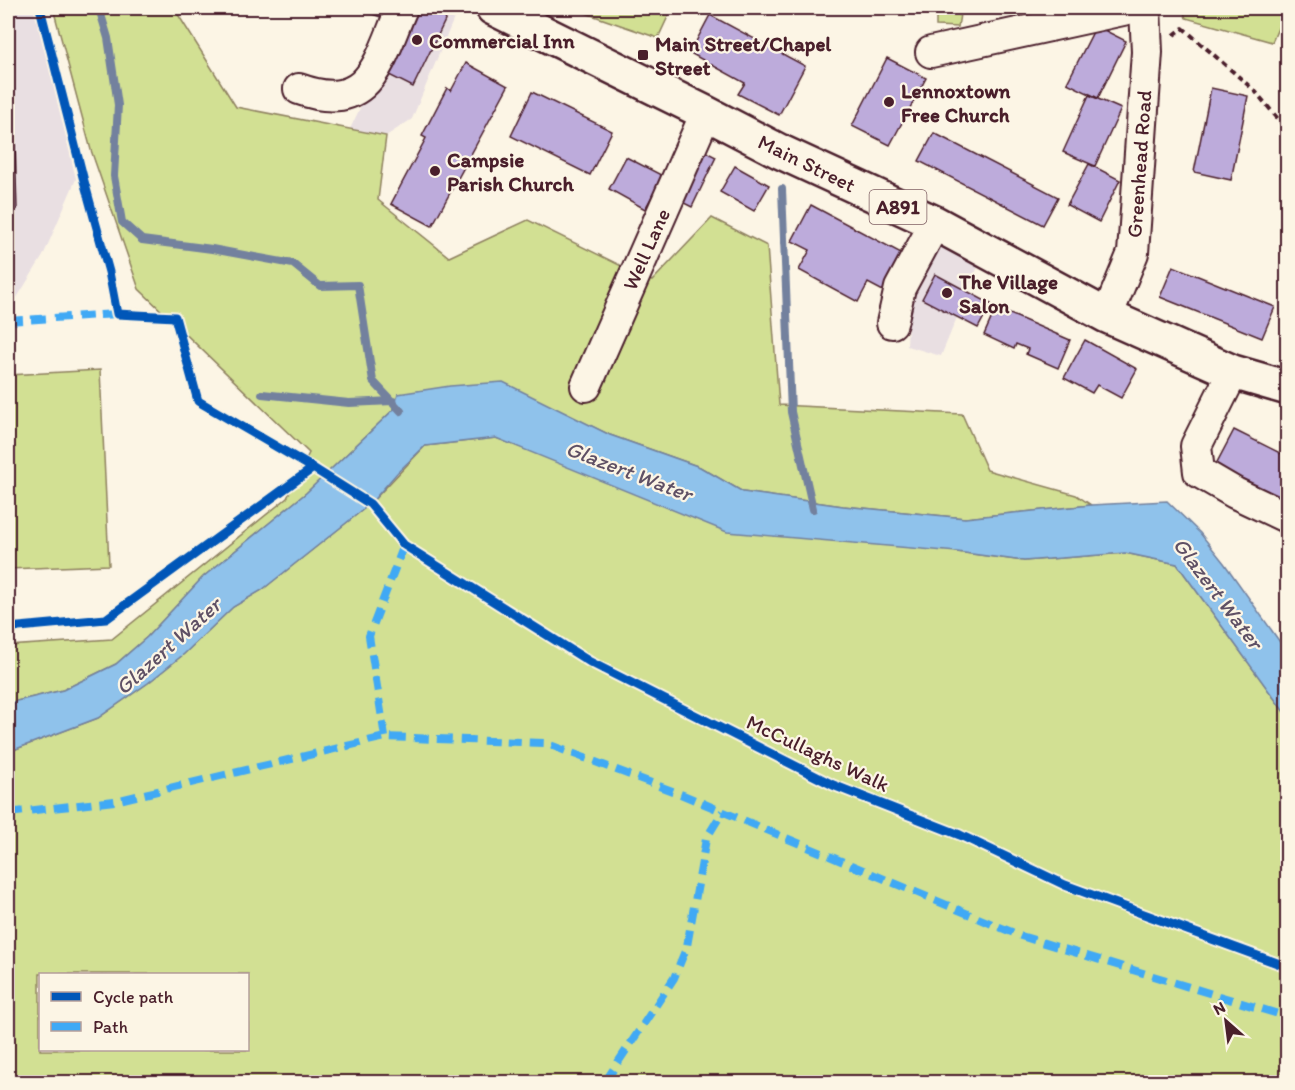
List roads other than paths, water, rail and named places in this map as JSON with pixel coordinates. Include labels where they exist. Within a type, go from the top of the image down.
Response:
[{"type":"main road","name":"Main Street","points":[[508,11],[779,151],[934,224],[1107,316],[1233,372],[1287,388]]},
{"type":"street","points":[[299,89],[319,96],[338,97],[355,91],[366,83],[402,8]]},
{"type":"street","points":[[931,52],[1132,8]]},
{"type":"street","name":"Greenhead Road","points":[[1107,316],[1133,253],[1147,52],[1145,8]]},
{"type":"street","name":"Well Lane","points":[[586,386],[706,113]]},
{"type":"street","points":[[892,323],[900,288],[934,224]]},
{"type":"street","points":[[1233,372],[1196,446],[1199,472],[1235,493],[1287,518]]},
{"type":"water","name":"Glazert Water","points":[[503,382],[610,435],[700,467],[743,492],[843,506],[965,518],[1091,505],[1167,501],[1200,533],[1224,563],[1287,652],[1287,716],[1177,564],[1125,553],[1024,561],[957,552],[727,532],[496,438],[425,446],[370,504],[262,590],[233,607],[184,654],[148,683],[98,718],[8,752],[8,703],[63,690],[116,664],[147,637],[203,577],[306,493],[394,409],[398,394],[450,386]]},
{"type":"waterway","points":[[99,8],[108,38],[118,105],[114,176],[122,222],[142,240],[212,249],[293,264],[320,286],[358,285],[373,381],[401,411]]},
{"type":"waterway","points":[[782,189],[791,412],[813,509]]},
{"type":"waterway","points":[[262,394],[349,403],[393,401]]},
{"type":"place","name":"Commercial Inn","points":[[417,40]]},
{"type":"place","name":"Main Street/Chapel Street","points":[[643,55]]},
{"type":"place","name":"Lennoxtown Free Church","points":[[889,102]]},
{"type":"place","name":"Campsie Parish Church","points":[[435,171]]},
{"type":"place","name":"The Village Salon","points":[[947,293]]}]
